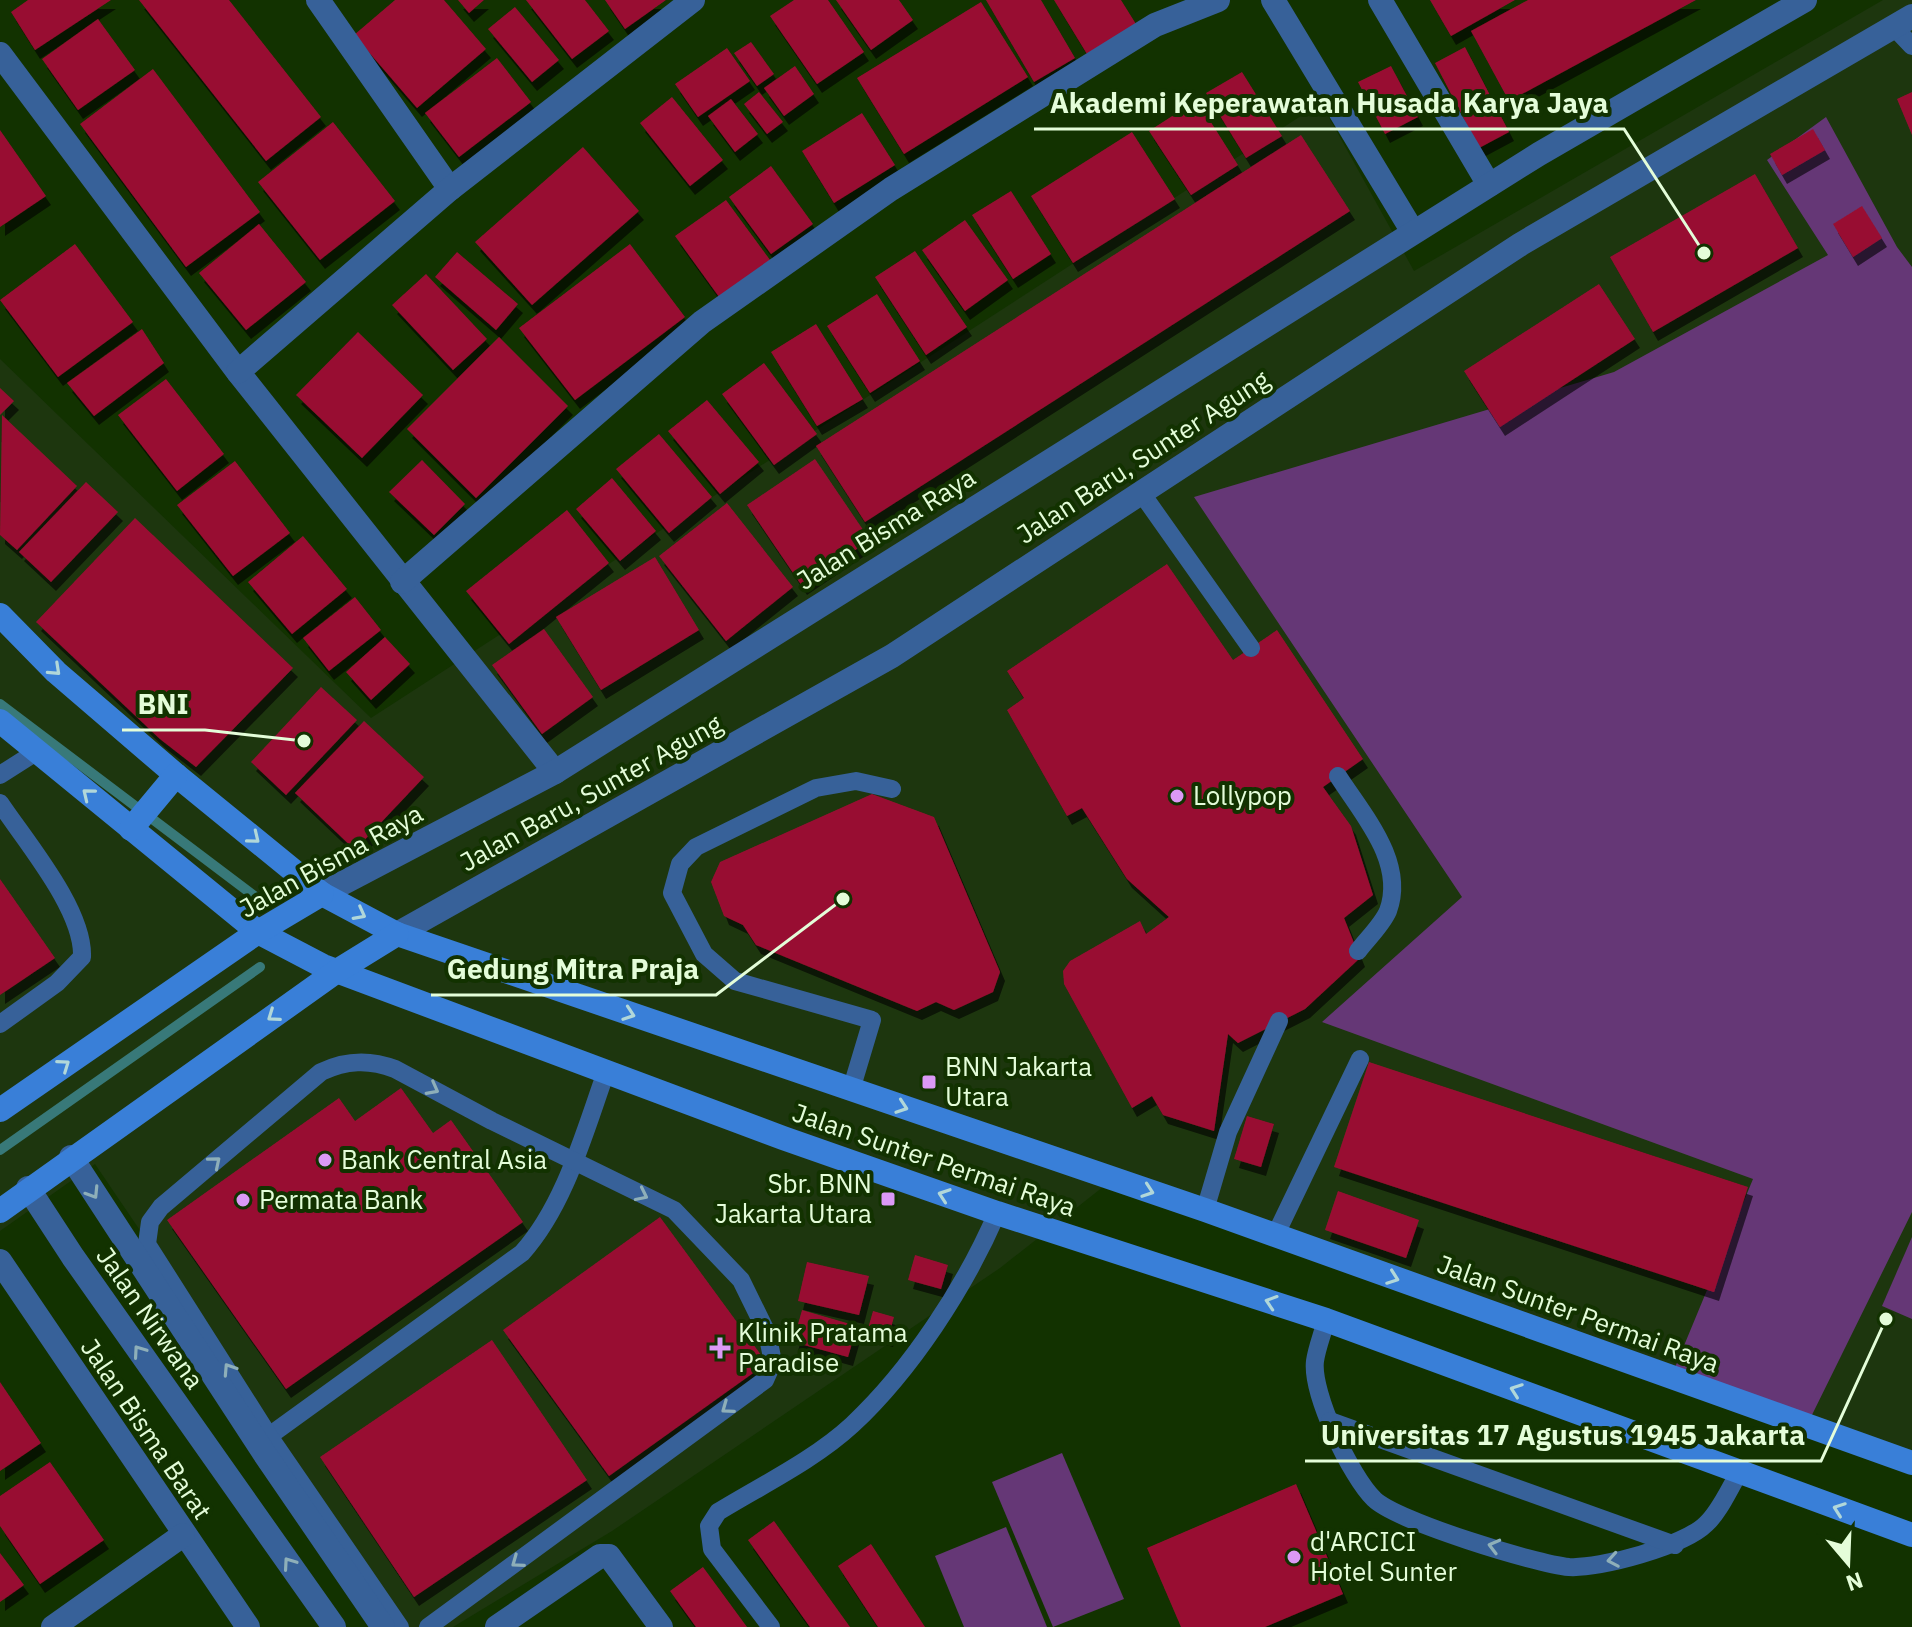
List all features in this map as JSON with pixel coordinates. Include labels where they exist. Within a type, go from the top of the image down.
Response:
[{"type":"street","points":[[318,0],[450,189]]},
{"type":"street","points":[[238,372],[450,189],[693,0]]},
{"type":"street","points":[[402,582],[715,313],[891,189],[1115,49],[1155,25],[1218,0]]},
{"type":"street","points":[[1273,0],[1413,232]]},
{"type":"street","points":[[1380,0],[1489,185]]},
{"type":"street","name":"Jalan Bisma Raya","points":[[0,1110],[258,932],[322,894],[555,772],[1489,185],[1805,0]]},
{"type":"street","name":"Jalan Baru, Sunter Agung","points":[[397,934],[892,656],[1521,244],[1903,21]]},
{"type":"street","points":[[0,54],[238,372],[555,772]]},
{"type":"street","name":"Jalan Sunter Permai Raya","points":[[0,615],[168,784],[322,894],[397,934],[1205,1210],[1912,1463]]},
{"type":"street","name":"Jalan Sunter Permai Raya","points":[[0,721],[36,752],[135,824],[258,932],[337,971],[997,1213],[1326,1320],[1912,1535]]},
{"type":"street","points":[[135,824],[168,784]]},
{"type":"street","points":[[0,1211],[71,1157],[337,971],[397,934]]},
{"type":"street","name":"Jalan Nirwana","points":[[71,1157],[266,1444],[383,1627]]},
{"type":"street","name":"Jalan Nirwana","points":[[28,1188],[334,1627]]},
{"type":"street","name":"Jalan Bisma Barat","points":[[0,1261],[248,1627]]},
{"type":"street","points":[[228,1478],[266,1444]]},
{"type":"street","points":[[53,1627],[183,1535]]},
{"type":"street","points":[[497,1627],[600,1556],[609,1556],[661,1627]]},
{"type":"lane","points":[[1903,21],[1912,46]]},
{"type":"lane","points":[[1140,491],[1251,648]]},
{"type":"lane","points":[[0,775],[36,752]]},
{"type":"lane","points":[[1338,776],[1386,853],[1393,882],[1387,913],[1358,951]]},
{"type":"lane","points":[[851,1090],[872,1020],[735,981],[704,954],[672,893],[680,864],[696,847],[816,788],[856,781],[892,789]]},
{"type":"lane","points":[[0,803],[56,886],[83,943],[82,957],[57,983],[0,1024]]},
{"type":"lane","points":[[1205,1210],[1228,1132],[1279,1021]]},
{"type":"lane","points":[[1275,1236],[1360,1059]]},
{"type":"lane","points":[[400,1627],[266,1444],[247,1395],[147,1244],[150,1222],[161,1207],[321,1072],[339,1063],[378,1063],[395,1069],[674,1210],[741,1280],[767,1333],[773,1362],[765,1380],[428,1627]]},
{"type":"lane","points":[[266,1444],[522,1253],[541,1232],[606,1072]]},
{"type":"lane","points":[[771,1627],[712,1549],[709,1526],[718,1512],[809,1455],[860,1416],[905,1367],[980,1252],[997,1213]]},
{"type":"lane","points":[[1326,1320],[1315,1362],[1317,1385],[1330,1421],[1373,1499],[1394,1514],[1438,1531],[1569,1567],[1621,1559],[1675,1545],[1706,1525],[1739,1473]]},
{"type":"lane","points":[[1330,1421],[1675,1545]]},
{"type":"shaded area","points":[[1883,0],[1912,0],[1912,1461],[1113,1179],[1000,1268],[612,1531],[453,1627],[409,1627],[95,1164],[0,1231],[0,359],[371,718],[1321,103],[1414,271]]},
{"type":"shaded area","points":[[1826,117],[1897,247],[1912,267],[1912,1212],[1807,1425],[1671,1377],[1753,1179],[1322,1022],[1462,897],[1194,497],[1614,372],[1828,255],[1767,160]]},
{"type":"shaded area","points":[[1912,1237],[1912,1319],[1882,1306]]},
{"type":"shaded area","points":[[1062,1453],[1124,1599],[1053,1627],[992,1482]]},
{"type":"shaded area","points":[[1006,1527],[1047,1627],[964,1627],[935,1556]]},
{"type":"building","points":[[28,0],[111,0],[35,50],[11,12]]},
{"type":"building","points":[[139,0],[229,0],[321,117],[266,161]]},
{"type":"building","points":[[395,0],[444,0],[486,49],[417,108],[354,35]]},
{"type":"building","points":[[458,0],[484,0],[469,13]]},
{"type":"building","points":[[526,0],[585,0],[609,31],[572,59]]},
{"type":"building","points":[[605,0],[666,0],[625,29]]},
{"type":"building","points":[[794,0],[828,0],[864,52],[817,84],[770,16]]},
{"type":"building","points":[[836,0],[899,0],[913,20],[871,50]]},
{"type":"building","points":[[986,0],[1041,0],[1075,58],[1034,82]]},
{"type":"building","points":[[1054,0],[1121,0],[1136,24],[1087,54]]},
{"type":"building","points":[[1430,0],[1515,0],[1451,36]]},
{"type":"building","points":[[1528,0],[1696,0],[1509,101],[1471,31]]},
{"type":"building","points":[[981,2],[1028,77],[904,154],[857,78]]},
{"type":"building","points":[[515,7],[559,60],[532,82],[488,29]]},
{"type":"building","points":[[98,19],[135,70],[78,110],[42,59]]},
{"type":"building","points":[[751,42],[774,74],[757,86],[734,53]]},
{"type":"building","points":[[1465,47],[1509,132],[1479,148],[1435,63]]},
{"type":"building","points":[[727,48],[750,81],[698,117],[675,84]]},
{"type":"building","points":[[497,58],[531,102],[459,157],[425,113]]},
{"type":"building","points":[[795,66],[814,94],[784,116],[764,88]]},
{"type":"building","points":[[1391,66],[1418,117],[1385,134],[1358,82]]},
{"type":"building","points":[[153,69],[260,212],[186,267],[80,124]]},
{"type":"building","points":[[1242,72],[1282,136],[1246,158],[1206,93]]},
{"type":"building","points":[[759,92],[783,122],[767,134],[744,104]]},
{"type":"building","points":[[1912,92],[1912,135],[1897,99]]},
{"type":"building","points":[[672,97],[723,160],[690,186],[640,123]]},
{"type":"building","points":[[731,99],[758,134],[735,152],[708,116]]},
{"type":"building","points":[[1197,100],[1238,165],[1191,195],[1149,131]]},
{"type":"building","points":[[862,113],[895,165],[834,203],[802,151]]},
{"type":"building","points":[[333,122],[395,201],[320,260],[258,182]]},
{"type":"building","points":[[1813,129],[1825,150],[1782,175],[1770,154]]},
{"type":"building","points":[[0,130],[46,196],[0,227]]},
{"type":"building","points":[[1132,132],[1175,199],[1073,263],[1031,196]]},
{"type":"building","points":[[1301,135],[1350,211],[865,522],[816,446]]},
{"type":"building","points":[[583,147],[639,211],[532,305],[475,242]]},
{"type":"building","points":[[771,166],[813,224],[771,254],[729,197]]},
{"type":"building","points":[[1755,174],[1798,248],[1653,332],[1610,257]]},
{"type":"building","points":[[1011,191],[1051,254],[1013,279],[972,215]]},
{"type":"building","points":[[726,200],[773,264],[722,301],[675,236]]},
{"type":"building","points":[[1862,206],[1882,238],[1853,257],[1833,224]]},
{"type":"building","points":[[965,220],[1008,280],[965,311],[922,250]]},
{"type":"building","points":[[259,224],[306,282],[246,330],[199,273]]},
{"type":"building","points":[[75,244],[133,322],[58,377],[0,300]]},
{"type":"building","points":[[630,244],[685,317],[575,400],[519,328]]},
{"type":"building","points":[[915,251],[967,327],[926,355],[875,277]]},
{"type":"building","points":[[457,252],[518,304],[496,330],[435,277]]},
{"type":"building","points":[[426,274],[487,339],[453,370],[392,305]]},
{"type":"building","points":[[1599,284],[1635,339],[1500,427],[1464,371]]},
{"type":"building","points":[[877,294],[920,361],[870,393],[827,326]]},
{"type":"building","points":[[816,324],[863,399],[817,426],[771,352]]},
{"type":"building","points":[[142,329],[164,363],[94,416],[67,383]]},
{"type":"building","points":[[358,332],[423,395],[362,458],[296,395]]},
{"type":"building","points":[[499,337],[568,406],[476,498],[407,429]]},
{"type":"building","points":[[764,363],[817,434],[774,465],[722,394]]},
{"type":"building","points":[[166,379],[224,454],[177,491],[118,415]]},
{"type":"building","points":[[0,388],[14,401],[0,415]]},
{"type":"building","points":[[707,400],[759,462],[720,494],[668,431]]},
{"type":"building","points":[[2,415],[77,486],[17,550],[0,535]]},
{"type":"building","points":[[659,434],[712,497],[669,533],[616,469]]},
{"type":"building","points":[[815,459],[870,540],[802,586],[747,505]]},
{"type":"building","points":[[422,460],[465,504],[434,535],[389,492]]},
{"type":"building","points":[[235,461],[290,533],[233,576],[177,505]]},
{"type":"building","points":[[612,478],[656,531],[620,561],[576,509]]},
{"type":"building","points":[[86,482],[118,512],[51,582],[19,552]]},
{"type":"building","points":[[727,503],[793,587],[726,641],[659,556]]},
{"type":"building","points":[[567,510],[609,563],[509,644],[466,591]]},
{"type":"building","points":[[135,518],[293,668],[196,767],[160,739],[36,622]]},
{"type":"building","points":[[303,536],[347,589],[292,634],[248,582]]},
{"type":"building","points":[[655,557],[699,630],[601,690],[556,617]]},
{"type":"building","points":[[1167,564],[1233,660],[1277,630],[1363,759],[1323,787],[1351,826],[1373,895],[1344,918],[1360,958],[1305,1009],[1238,1043],[1228,1034],[1214,1131],[1163,1115],[1152,1096],[1132,1108],[1064,984],[1063,971],[1070,961],[1140,921],[1146,934],[1169,917],[1127,879],[1082,808],[1067,816],[1007,710],[1024,698],[1007,671]]},
{"type":"building","points":[[355,597],[381,630],[329,671],[303,638]]},
{"type":"building","points":[[544,629],[593,697],[542,734],[492,665]]},
{"type":"building","points":[[385,637],[410,664],[371,700],[346,672]]},
{"type":"building","points":[[321,687],[357,720],[286,795],[251,762]]},
{"type":"building","points":[[364,721],[424,777],[355,850],[295,793]]},
{"type":"building","points":[[872,794],[934,817],[1000,972],[993,992],[954,1010],[936,1002],[917,1011],[756,945],[743,925],[724,916],[711,882],[720,862]]},
{"type":"building","points":[[0,879],[55,958],[0,995]]},
{"type":"building","points":[[1369,1062],[1748,1187],[1714,1292],[1334,1167]]},
{"type":"building","points":[[401,1088],[433,1133],[451,1120],[523,1222],[286,1389],[167,1220],[339,1098],[355,1121]]},
{"type":"building","points":[[1247,1116],[1274,1124],[1261,1167],[1234,1159]]},
{"type":"building","points":[[1338,1191],[1419,1220],[1406,1258],[1325,1230]]},
{"type":"building","points":[[660,1217],[767,1363],[609,1476],[503,1330]]},
{"type":"building","points":[[915,1255],[948,1265],[941,1289],[908,1280]]},
{"type":"building","points":[[807,1262],[869,1276],[859,1315],[798,1301]]},
{"type":"building","points":[[802,1310],[857,1326],[848,1357],[793,1342]]},
{"type":"building","points":[[873,1311],[894,1317],[888,1338],[867,1332]]},
{"type":"building","points":[[492,1340],[587,1480],[414,1597],[320,1457]]},
{"type":"building","points":[[0,1382],[41,1443],[0,1471]]},
{"type":"building","points":[[50,1462],[104,1540],[40,1584],[0,1526],[0,1496]]},
{"type":"building","points":[[1296,1484],[1343,1594],[1265,1627],[1181,1627],[1147,1548]]},
{"type":"building","points":[[774,1521],[850,1627],[810,1627],[748,1540]]},
{"type":"building","points":[[871,1544],[925,1627],[878,1627],[838,1566]]},
{"type":"building","points":[[0,1553],[24,1585],[0,1602]]},
{"type":"building","points":[[703,1567],[747,1627],[696,1627],[670,1591]]},
{"type":"waterway","points":[[0,704],[265,904]]},
{"type":"waterway","points":[[0,1150],[260,967]]},
{"type":"place","name":"Akademi Keperawatan Husada Karya Jaya","points":[[1704,253]]},
{"type":"place","name":"BNI","points":[[304,741]]},
{"type":"place","name":"Lollypop","points":[[1177,796]]},
{"type":"place","name":"Gedung Mitra Praja","points":[[843,899]]},
{"type":"place","name":"BNN Jakarta Utara","points":[[929,1082]]},
{"type":"place","name":"Bank Central Asia","points":[[325,1160]]},
{"type":"place","name":"Sbr. BNN Jakarta Utara","points":[[888,1199]]},
{"type":"place","name":"Permata Bank","points":[[243,1200]]},
{"type":"place","name":"Universitas 17 Agustus 1945 Jakarta","points":[[1886,1319]]},
{"type":"place","name":"Klinik Pratama Paradise","points":[[720,1348]]},
{"type":"place","name":"d'ARCICI Hotel Sunter","points":[[1294,1557]]}]
